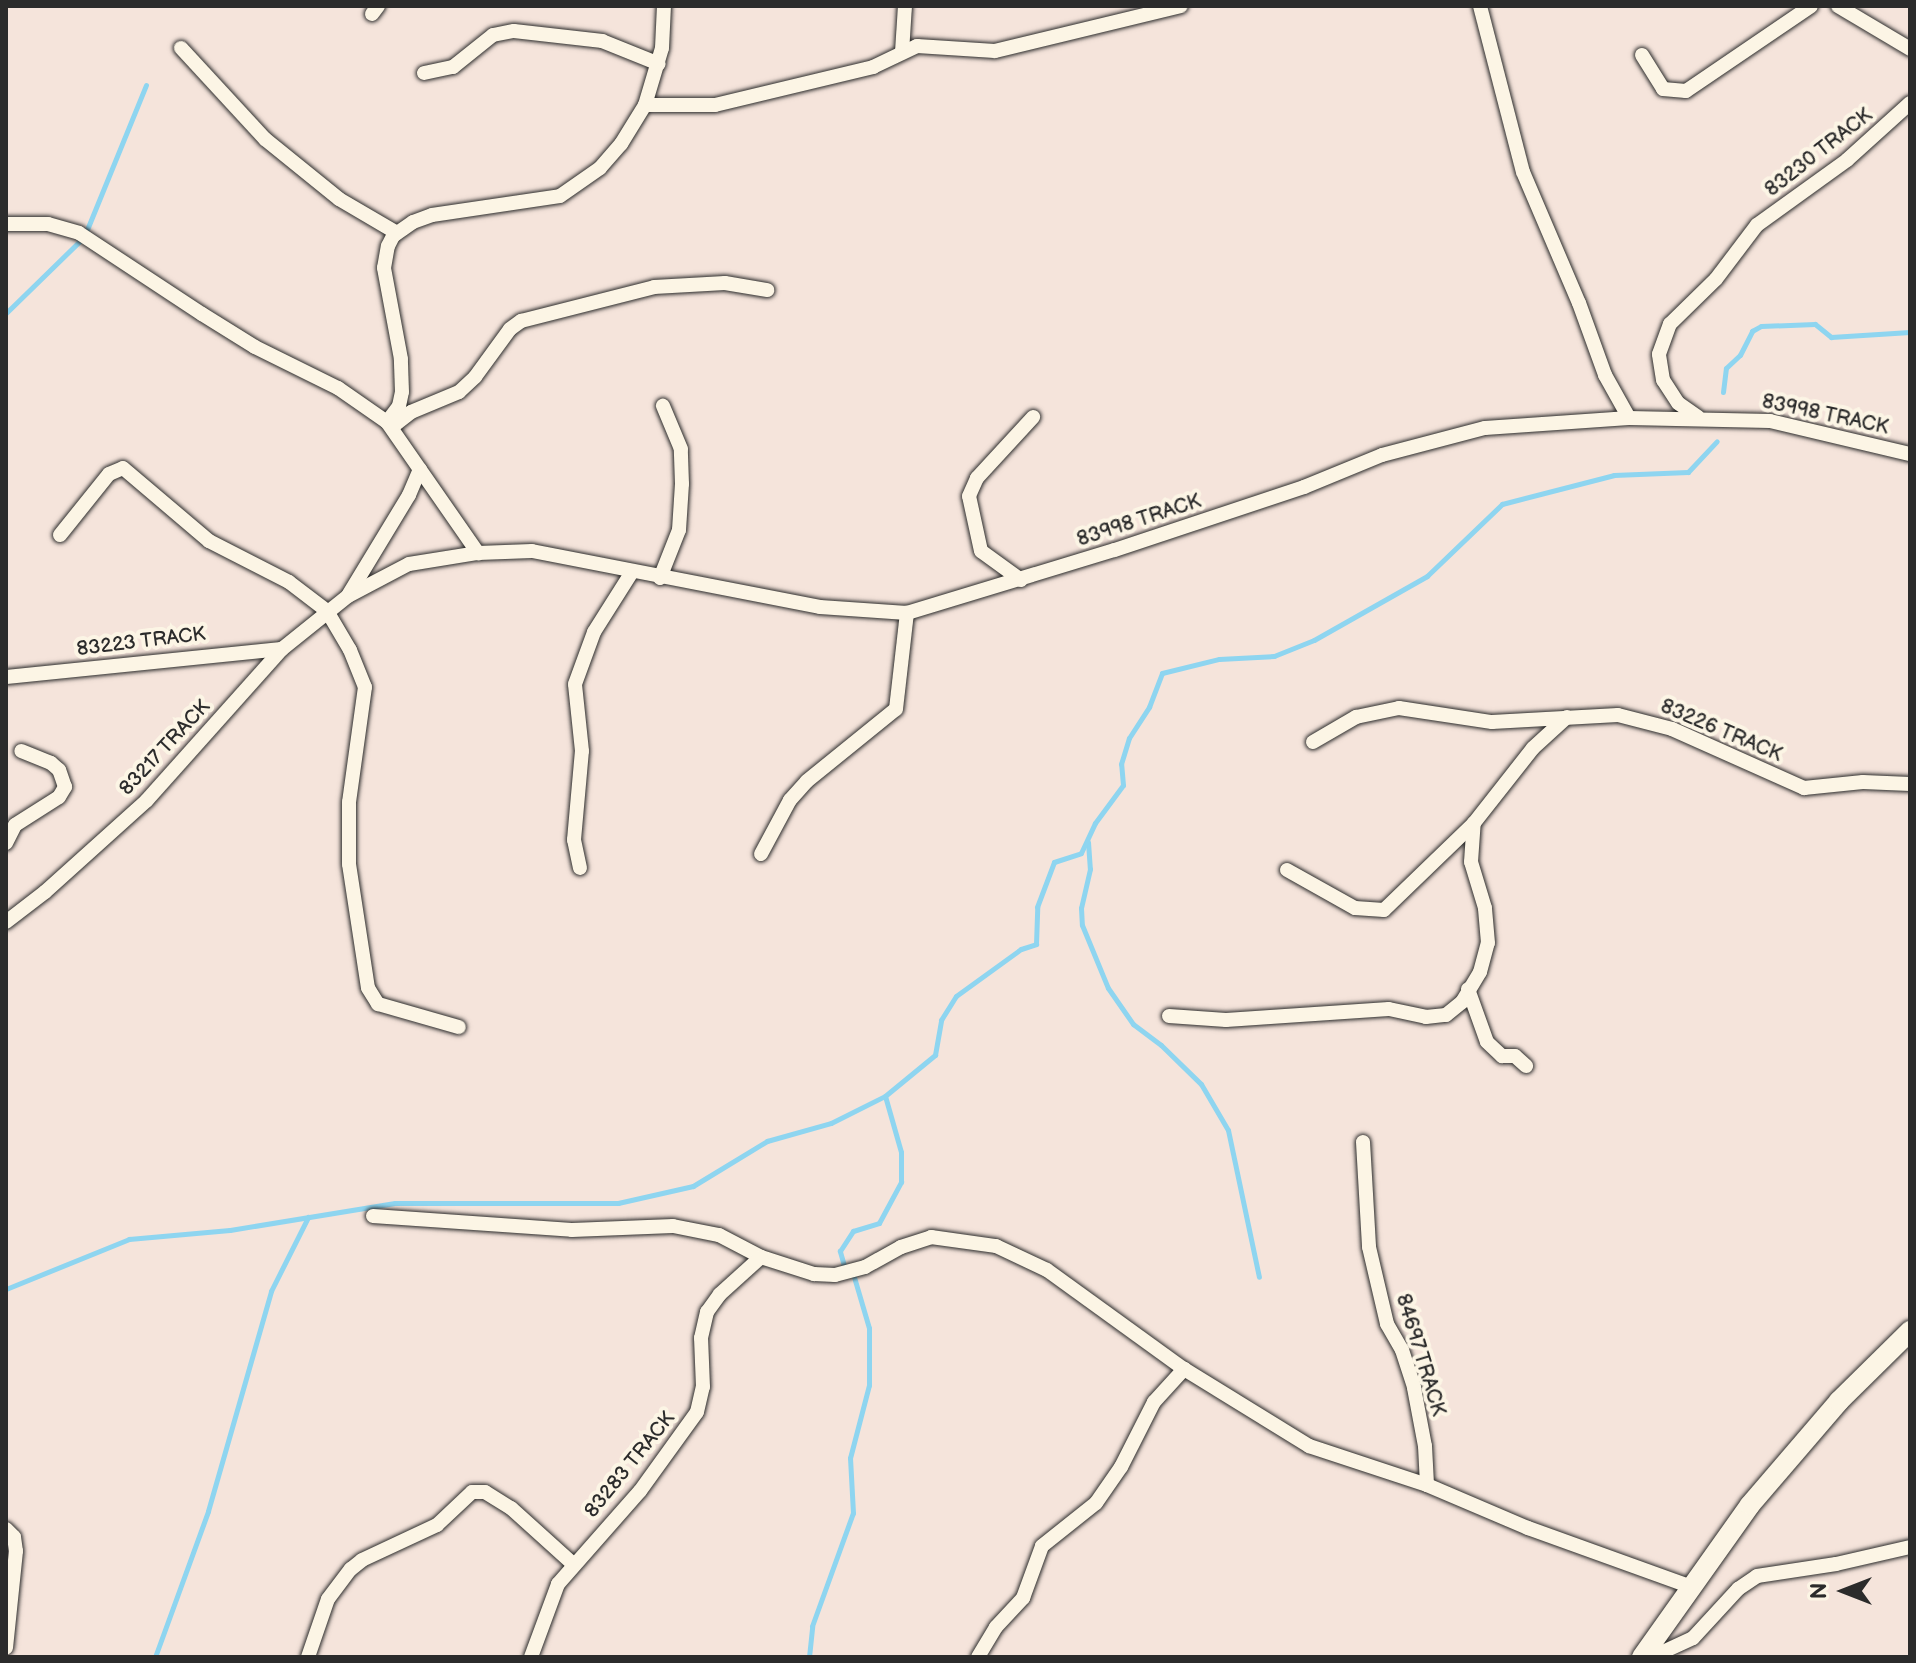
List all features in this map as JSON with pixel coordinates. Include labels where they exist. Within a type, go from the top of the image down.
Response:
[{"type":"main road","points":[[1642,1657],[1689,1586],[1750,1505],[1839,1401],[1910,1331]]},
{"type":"street","points":[[390,424],[402,392],[401,359],[384,268],[388,246],[397,233],[413,222],[432,215],[462,208],[546,200],[571,190],[610,156],[645,105],[659,64],[664,6]]},
{"type":"street","points":[[902,52],[905,6]]},
{"type":"street","points":[[645,105],[715,105],[873,67],[917,46],[995,51],[1181,6]]},
{"type":"street","points":[[1480,6],[1523,172],[1579,303],[1605,375],[1629,418]]},
{"type":"street","points":[[1642,55],[1663,89],[1680,93],[1695,86],[1811,6]]},
{"type":"street","points":[[1838,6],[1910,49]]},
{"type":"street","points":[[424,73],[463,63],[493,35],[514,31],[602,41],[659,64]]},
{"type":"street","points":[[181,48],[265,139],[348,205],[397,233]]},
{"type":"street","name":"83230 TRACK","points":[[1698,417],[1678,403],[1663,380],[1659,354],[1662,340],[1681,311],[1716,279],[1751,232],[1847,160],[1910,103]]},
{"type":"street","points":[[6,224],[48,224],[79,233],[215,322],[338,388],[390,424],[478,553]]},
{"type":"street","points":[[390,424],[459,392],[475,377],[510,329],[521,321],[678,284],[725,283],[767,290]]},
{"type":"street","points":[[660,578],[679,530],[682,475],[679,439],[663,406]]},
{"type":"street","points":[[1021,580],[981,551],[969,496],[977,478],[1033,417]]},
{"type":"street","name":"83998 TRACK","points":[[478,553],[532,551],[569,556],[660,578],[820,607],[907,613],[1021,580],[1290,492],[1382,455],[1443,437],[1535,422],[1698,417],[1770,421],[1910,454]]},
{"type":"street","points":[[60,535],[109,474],[123,468],[203,537],[289,582],[327,611],[350,650],[365,687],[349,802],[349,864],[368,988],[378,1004],[459,1027]]},
{"type":"street","name":"83217 TRACK","points":[[348,596],[409,495],[420,469]]},
{"type":"street","name":"83217 TRACK","points":[[6,922],[45,892],[147,800],[282,649],[327,611],[348,596],[409,564],[478,553]]},
{"type":"street","points":[[580,868],[574,840],[582,751],[575,684],[594,632],[632,572]]},
{"type":"street","points":[[761,854],[790,800],[807,781],[896,709],[907,613]]},
{"type":"street","name":"83223 TRACK","points":[[6,677],[166,658],[282,649]]},
{"type":"street","name":"83226 TRACK","points":[[1313,742],[1356,717],[1386,710],[1425,711],[1492,722],[1603,714],[1650,721],[1804,788],[1863,782],[1910,784]]},
{"type":"street","points":[[1287,870],[1355,908],[1384,910],[1474,823],[1539,740],[1567,717]]},
{"type":"street","points":[[6,843],[15,825],[59,797],[65,787],[59,770],[51,763],[21,751]]},
{"type":"street","points":[[1169,1016],[1226,1020],[1389,1009],[1437,1017],[1446,1015],[1462,1002],[1480,972],[1489,927],[1471,862],[1474,823]]},
{"type":"street","points":[[1468,989],[1487,1042],[1502,1056],[1515,1056],[1526,1066]]},
{"type":"street","name":"84697 TRACK","points":[[1363,1142],[1369,1247],[1387,1324],[1402,1350],[1414,1388],[1425,1446],[1427,1485]]},
{"type":"street","points":[[373,1216],[572,1230],[673,1226],[719,1235],[761,1257],[814,1274],[835,1275],[865,1267],[901,1247],[931,1237],[996,1246],[1047,1270],[1184,1369],[1309,1446],[1427,1485],[1528,1528],[1689,1586]]},
{"type":"street","name":"83283 TRACK","points":[[531,1657],[551,1599],[573,1564],[640,1491],[691,1423],[702,1400],[701,1338],[707,1312],[720,1294],[761,1257]]},
{"type":"street","points":[[978,1657],[996,1627],[1023,1598],[1042,1546],[1096,1503],[1121,1467],[1154,1402],[1184,1369]]},
{"type":"street","points":[[308,1657],[328,1599],[351,1569],[362,1560],[437,1525],[472,1492],[485,1492],[511,1508],[573,1564]]},
{"type":"street","points":[[6,1529],[14,1537],[16,1551],[6,1647]]},
{"type":"street","points":[[1652,1657],[1693,1638],[1738,1589],[1757,1576],[1836,1564],[1910,1547]]},
{"type":"waterway","points":[[6,313],[84,237],[146,85]]},
{"type":"waterway","points":[[1723,392],[1726,368],[1740,355],[1752,331],[1761,326],[1815,324],[1831,337],[1910,332]]},
{"type":"waterway","points":[[845,1269],[840,1251],[853,1231],[879,1223],[901,1182],[901,1152],[885,1096],[935,1055],[941,1020],[956,996],[1021,949],[1036,944],[1037,907],[1054,862],[1081,853],[1095,823],[1123,785],[1121,764],[1129,738],[1149,707],[1162,673],[1219,659],[1274,656],[1314,640],[1427,576],[1502,504],[1614,475],[1688,472],[1717,441]]},
{"type":"waterway","points":[[1088,842],[1090,869],[1081,908],[1082,925],[1108,988],[1133,1024],[1161,1045],[1201,1084],[1228,1130],[1259,1277]]},
{"type":"waterway","points":[[6,1289],[129,1239],[230,1230],[395,1203],[618,1203],[693,1186],[767,1141],[831,1123],[885,1096]]},
{"type":"waterway","points":[[155,1657],[208,1511],[271,1291],[308,1217]]},
{"type":"waterway","points":[[809,1657],[812,1626],[853,1513],[850,1458],[869,1385],[869,1328],[854,1277]]}]
